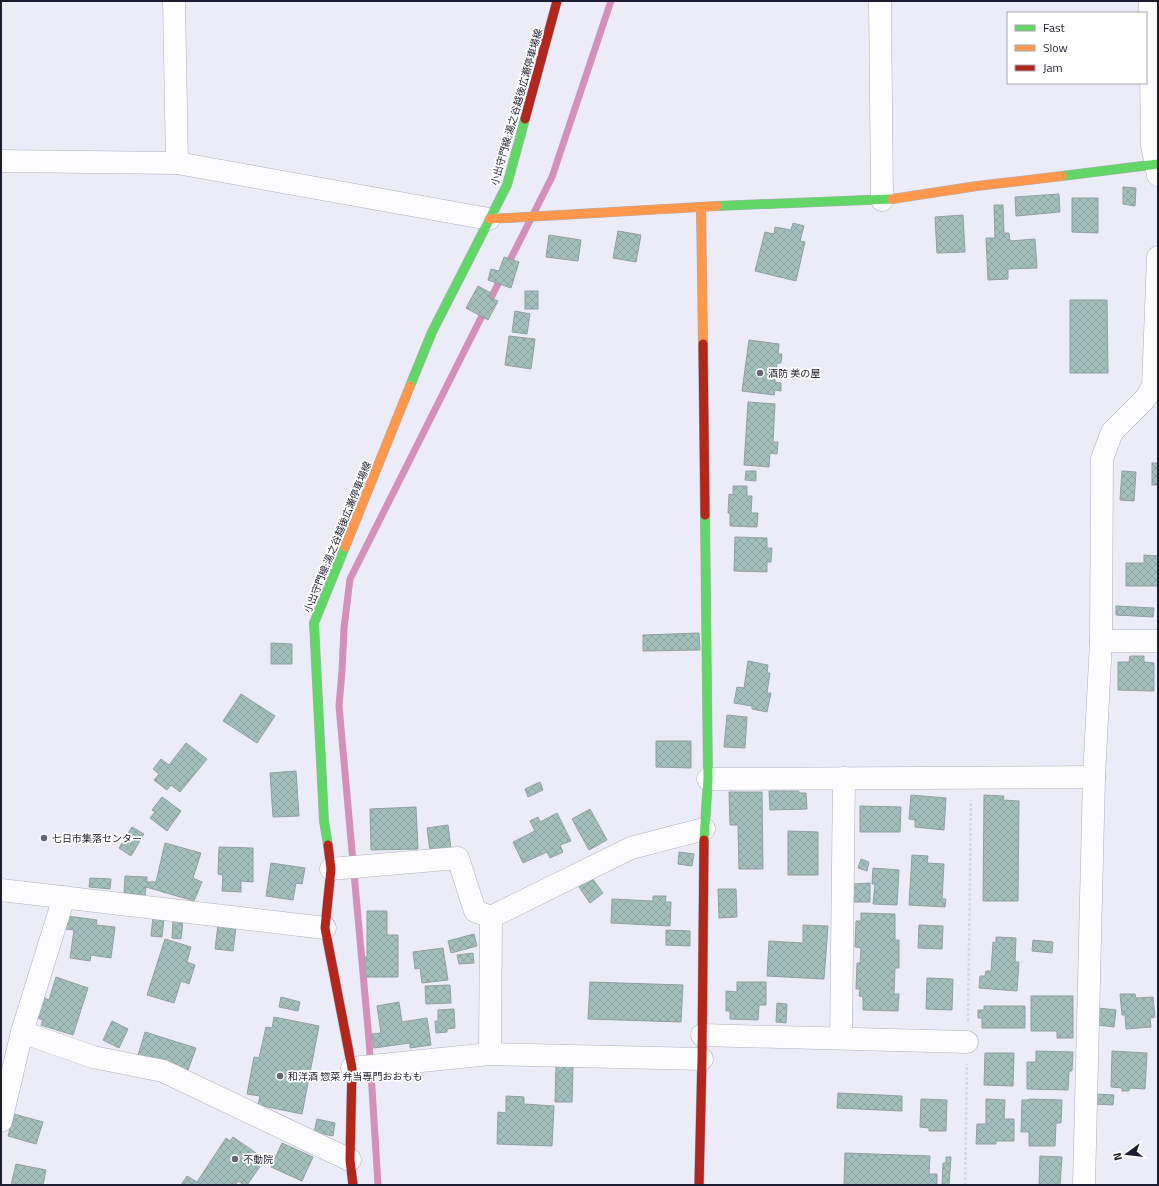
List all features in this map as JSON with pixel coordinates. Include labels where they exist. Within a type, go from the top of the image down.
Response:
[{"type":"street","points":[[174,1],[177,163]]},
{"type":"street","name":"小出守門線;湯之谷越後広瀬停車場線","points":[[353,1185],[350,1160],[352,1068],[324,928],[331,869],[324,821],[314,623],[432,332],[507,185],[557,1]]},
{"type":"street","points":[[880,1],[882,200]]},
{"type":"street","points":[[1,160],[177,163],[489,219],[882,200],[1001,183],[1157,167],[1152,145],[1150,1]]},
{"type":"street","points":[[699,1185],[702,1059],[704,829],[708,779],[701,208]]},
{"type":"street","points":[[1084,1185],[1094,777],[1101,641],[1102,459],[1112,432],[1146,398],[1153,386],[1158,257]]},
{"type":"street","points":[[1101,641],[1158,641]]},
{"type":"street","points":[[708,779],[1094,777]]},
{"type":"street","points":[[840,1038],[844,778]]},
{"type":"street","points":[[331,869],[458,858],[476,911],[491,917],[631,848],[704,829]]},
{"type":"street","points":[[1,890],[324,928]]},
{"type":"street","points":[[1,1122],[22,1032],[64,897]]},
{"type":"street","points":[[490,1054],[491,917]]},
{"type":"street","points":[[22,1032],[93,1057],[163,1071],[350,1160]]},
{"type":"street","points":[[702,1034],[967,1042]]},
{"type":"street","points":[[352,1068],[490,1054],[702,1059]]},
{"type":"path","points":[[965,1185],[972,778]]},
{"type":"building","points":[[1123,187],[1136,188],[1135,206],[1123,204]]},
{"type":"building","points":[[1059,194],[1060,212],[1016,216],[1015,197]]},
{"type":"building","points":[[1072,198],[1098,198],[1098,233],[1072,232]]},
{"type":"building","points":[[994,205],[1003,205],[1004,233],[1009,233],[1010,241],[1035,239],[1037,268],[1008,269],[1008,279],[988,280],[986,238],[995,238]]},
{"type":"building","points":[[963,215],[965,252],[937,253],[935,217]]},
{"type":"building","points":[[793,223],[804,226],[800,241],[805,242],[796,281],[755,271],[765,232],[774,234],[775,227],[791,230]]},
{"type":"building","points":[[618,231],[641,235],[636,262],[613,258]]},
{"type":"building","points":[[549,235],[581,240],[578,261],[546,257]]},
{"type":"building","points":[[504,257],[519,262],[511,288],[488,280],[491,269],[499,271]]},
{"type":"building","points":[[478,286],[491,293],[489,297],[498,301],[488,320],[466,308]]},
{"type":"building","points":[[525,291],[538,291],[538,309],[525,309]]},
{"type":"building","points":[[1070,300],[1107,300],[1108,373],[1070,373]]},
{"type":"building","points":[[515,311],[530,314],[527,334],[512,332]]},
{"type":"building","points":[[509,336],[535,339],[531,369],[505,365]]},
{"type":"building","name":"酒防 美の屋","points":[[749,340],[779,344],[778,354],[782,354],[781,363],[777,363],[775,382],[781,383],[781,391],[775,390],[774,395],[742,391]]},
{"type":"building","points":[[748,402],[775,404],[773,442],[778,442],[777,454],[770,453],[769,467],[744,465]]},
{"type":"building","points":[[1152,463],[1158,463],[1158,485],[1152,485]]},
{"type":"building","points":[[746,471],[756,471],[756,481],[745,480]]},
{"type":"building","points":[[1122,471],[1136,472],[1134,501],[1120,500]]},
{"type":"building","points":[[733,486],[747,486],[747,496],[752,496],[751,513],[758,513],[757,527],[730,526],[730,513],[728,513],[729,494],[733,495]]},
{"type":"building","points":[[735,537],[767,538],[767,548],[772,548],[771,562],[767,562],[767,572],[734,571]]},
{"type":"building","points":[[1144,555],[1158,556],[1158,586],[1126,586],[1126,563],[1144,563]]},
{"type":"building","points":[[1116,606],[1154,608],[1153,617],[1116,615]]},
{"type":"building","points":[[699,633],[700,650],[643,651],[643,635]]},
{"type":"building","points":[[271,643],[292,644],[292,664],[271,664]]},
{"type":"building","points":[[1130,656],[1144,656],[1144,662],[1154,663],[1154,691],[1118,690],[1118,662],[1129,662]]},
{"type":"building","points":[[748,661],[768,665],[767,673],[770,673],[767,693],[771,693],[767,712],[752,709],[752,706],[734,703],[737,687],[744,688]]},
{"type":"building","points":[[241,694],[275,716],[257,743],[223,721]]},
{"type":"building","points":[[727,715],[747,717],[745,748],[724,747]]},
{"type":"building","points":[[656,741],[691,741],[691,768],[656,767]]},
{"type":"building","points":[[186,743],[207,759],[180,792],[171,785],[167,790],[154,780],[159,774],[153,769],[161,759],[169,765]]},
{"type":"building","points":[[296,771],[299,816],[273,817],[270,773]]},
{"type":"building","points":[[540,782],[543,790],[528,797],[525,789]]},
{"type":"building","points":[[769,791],[799,791],[799,793],[806,793],[807,809],[770,810]]},
{"type":"building","points":[[729,792],[762,792],[763,869],[739,869],[738,825],[730,825]]},
{"type":"building","points":[[911,795],[946,798],[944,830],[915,827],[915,820],[909,819]]},
{"type":"building","points":[[984,795],[1004,796],[1003,800],[1019,801],[1018,901],[983,901]]},
{"type":"building","points":[[162,797],[181,811],[167,831],[150,818],[155,812],[152,810]]},
{"type":"building","points":[[860,806],[901,807],[900,832],[860,832]]},
{"type":"building","points":[[416,807],[418,849],[371,850],[370,809]]},
{"type":"building","points":[[590,809],[607,840],[589,850],[572,819]]},
{"type":"building","points":[[557,813],[571,841],[560,845],[563,852],[550,858],[547,852],[523,863],[513,842],[535,831],[530,821],[538,817],[540,822]]},
{"type":"building","points":[[448,825],[451,848],[430,851],[427,828]]},
{"type":"building","points":[[132,827],[144,834],[131,856],[119,848]]},
{"type":"building","points":[[788,831],[818,832],[818,875],[788,875]]},
{"type":"building","points":[[165,843],[201,853],[193,878],[202,882],[194,901],[146,887],[145,895],[124,893],[125,876],[147,877],[147,882],[156,882]]},
{"type":"building","points":[[219,847],[253,848],[253,882],[241,881],[241,892],[222,891],[223,875],[218,874]]},
{"type":"building","points":[[679,852],[694,854],[692,866],[678,864]]},
{"type":"building","points":[[912,855],[928,856],[927,863],[944,864],[942,899],[946,899],[945,907],[909,905]]},
{"type":"building","points":[[861,859],[869,862],[867,871],[858,868]]},
{"type":"building","points":[[271,863],[305,868],[302,884],[296,883],[293,900],[266,896]]},
{"type":"building","points":[[873,868],[899,870],[897,905],[873,904],[875,884],[872,884]]},
{"type":"building","points":[[90,878],[111,879],[110,889],[89,887]]},
{"type":"building","points":[[592,878],[603,893],[590,903],[579,887]]},
{"type":"building","points":[[870,883],[870,902],[854,902],[853,884]]},
{"type":"building","points":[[718,889],[736,889],[737,917],[719,918]]},
{"type":"building","points":[[653,896],[666,896],[665,902],[671,902],[670,926],[611,923],[612,899],[653,901]]},
{"type":"building","points":[[367,911],[387,911],[387,935],[398,935],[398,977],[365,977],[365,957],[367,957]]},
{"type":"building","points":[[861,913],[895,914],[895,940],[899,940],[899,968],[895,968],[894,994],[899,994],[898,1011],[863,1010],[863,997],[859,996],[860,989],[856,989],[857,963],[860,963],[861,948],[855,947],[856,921],[861,921]]},
{"type":"building","points":[[67,916],[97,920],[96,925],[115,927],[111,958],[91,955],[90,961],[70,958],[74,930],[66,929]]},
{"type":"building","points":[[153,917],[164,918],[162,937],[151,936]]},
{"type":"building","points":[[173,920],[183,920],[181,939],[172,938]]},
{"type":"building","points":[[218,925],[236,927],[233,951],[215,949]]},
{"type":"building","points":[[803,925],[828,926],[824,979],[767,976],[769,941],[803,943]]},
{"type":"building","points":[[919,925],[943,926],[942,949],[918,948]]},
{"type":"building","points":[[666,930],[690,931],[690,946],[666,945]]},
{"type":"building","points":[[474,934],[477,946],[451,953],[448,941]]},
{"type":"building","points":[[996,937],[1016,938],[1015,962],[1019,962],[1017,991],[979,988],[980,976],[985,976],[986,971],[991,971],[993,942],[996,943]]},
{"type":"building","points":[[165,939],[191,947],[187,962],[195,965],[189,984],[181,981],[174,1003],[147,995]]},
{"type":"building","points":[[1033,940],[1053,942],[1052,953],[1032,951]]},
{"type":"building","points":[[443,948],[448,980],[422,983],[420,968],[415,969],[413,952]]},
{"type":"building","points":[[473,953],[474,963],[459,964],[457,955]]},
{"type":"building","points":[[56,977],[88,988],[73,1035],[41,1025],[43,1020],[35,1017],[42,997],[49,1000]]},
{"type":"building","points":[[927,978],[953,979],[952,1010],[926,1009]]},
{"type":"building","points":[[590,982],[683,985],[681,1022],[588,1019]]},
{"type":"building","points":[[737,982],[766,982],[766,1005],[759,1005],[758,1020],[730,1019],[730,1011],[726,1011],[726,991],[737,992]]},
{"type":"building","points":[[450,985],[451,1003],[426,1004],[425,986]]},
{"type":"building","points":[[1120,994],[1135,994],[1136,998],[1153,997],[1155,1017],[1150,1018],[1151,1027],[1126,1029],[1125,1015],[1122,1015]]},
{"type":"building","points":[[1031,996],[1073,996],[1073,1038],[1057,1038],[1057,1031],[1031,1031]]},
{"type":"building","points":[[281,997],[300,1002],[298,1011],[279,1007]]},
{"type":"building","points":[[399,1002],[402,1022],[427,1018],[431,1045],[410,1048],[410,1043],[374,1048],[372,1034],[381,1033],[377,1006]]},
{"type":"building","points":[[777,1003],[787,1004],[786,1023],[776,1022]]},
{"type":"building","points":[[984,1006],[1025,1006],[1025,1028],[982,1028],[982,1018],[978,1018],[978,1010],[984,1010]]},
{"type":"building","points":[[1098,1008],[1116,1010],[1114,1027],[1097,1025]]},
{"type":"building","points":[[454,1009],[455,1028],[447,1029],[447,1032],[436,1033],[435,1021],[438,1021],[438,1010]]},
{"type":"building","name":"和洋酒 惣菜 弁当専門おおもも","points":[[274,1017],[319,1026],[302,1114],[258,1105],[260,1096],[247,1094],[254,1057],[259,1058],[266,1027],[272,1028]]},
{"type":"building","points":[[112,1021],[128,1029],[119,1048],[103,1040]]},
{"type":"building","points":[[145,1032],[196,1048],[188,1070],[138,1055]]},
{"type":"building","points":[[1036,1051],[1073,1052],[1072,1071],[1069,1071],[1068,1090],[1027,1089],[1027,1062],[1036,1062]]},
{"type":"building","points":[[1112,1051],[1147,1053],[1145,1089],[1130,1088],[1129,1091],[1122,1091],[1122,1088],[1111,1087]]},
{"type":"building","points":[[985,1053],[1014,1053],[1013,1086],[984,1085]]},
{"type":"building","points":[[556,1066],[573,1067],[572,1102],[555,1102]]},
{"type":"building","points":[[838,1093],[902,1096],[902,1111],[837,1108]]},
{"type":"building","points":[[1095,1094],[1114,1095],[1113,1105],[1095,1104]]},
{"type":"building","points":[[506,1096],[524,1097],[524,1104],[554,1106],[552,1146],[497,1144],[498,1112],[506,1113]]},
{"type":"building","points":[[921,1099],[947,1100],[946,1131],[929,1131],[929,1128],[920,1127]]},
{"type":"building","points":[[986,1099],[1005,1100],[1004,1119],[1014,1119],[1014,1141],[996,1141],[996,1144],[976,1144],[977,1124],[986,1124]]},
{"type":"building","points":[[1022,1100],[1062,1100],[1061,1123],[1056,1123],[1055,1146],[1029,1146],[1029,1132],[1021,1132]]},
{"type":"building","points":[[14,1114],[43,1122],[36,1144],[8,1136]]},
{"type":"building","points":[[317,1119],[335,1123],[333,1136],[314,1132]]},
{"type":"building","name":"不動院","points":[[233,1137],[256,1153],[254,1156],[263,1162],[247,1185],[244,1185],[238,1181],[235,1185],[181,1185],[187,1176],[197,1182],[226,1138],[230,1141]]},
{"type":"building","points":[[282,1143],[313,1157],[302,1181],[271,1167]]},
{"type":"building","points":[[845,1153],[930,1156],[929,1174],[937,1174],[937,1185],[844,1185]]},
{"type":"building","points":[[1040,1156],[1062,1157],[1060,1185],[1039,1185]]},
{"type":"building","points":[[946,1157],[951,1157],[949,1185],[942,1185],[943,1163],[946,1163]]},
{"type":"building","points":[[16,1164],[46,1170],[43,1185],[11,1185]]},
{"type":"waterway","points":[[507,266],[552,177],[611,1]]},
{"type":"waterway","points":[[378,1185],[369,1040],[339,706],[344,628],[350,579],[502,276]]},
{"type":"traffic: fast","points":[[410,386],[432,332],[507,185],[525,119]]},
{"type":"traffic: fast","points":[[1062,176],[1158,164]]},
{"type":"traffic: fast","points":[[717,206],[892,199]]},
{"type":"traffic: fast","points":[[704,840],[708,779],[705,515]]},
{"type":"traffic: fast","points":[[328,845],[324,821],[314,623],[345,547]]},
{"type":"traffic: slow","points":[[892,199],[977,186],[1062,176]]},
{"type":"traffic: slow","points":[[489,219],[717,206]]},
{"type":"traffic: slow","points":[[701,207],[703,344]]},
{"type":"traffic: slow","points":[[345,547],[410,386]]},
{"type":"traffic: jam","points":[[525,119],[557,1]]},
{"type":"traffic: jam","points":[[703,344],[705,515]]},
{"type":"traffic: jam","points":[[699,1185],[704,840]]},
{"type":"traffic: jam","points":[[328,845],[331,869],[325,928],[352,1068],[350,1160],[353,1185]]},
{"type":"place","name":"酒防 美の屋","points":[[760,373]]},
{"type":"place","name":"七日市集落センター","points":[[44,838]]},
{"type":"place","name":"和洋酒 惣菜 弁当専門おおもも","points":[[280,1076]]},
{"type":"place","name":"不動院","points":[[235,1159]]}]
